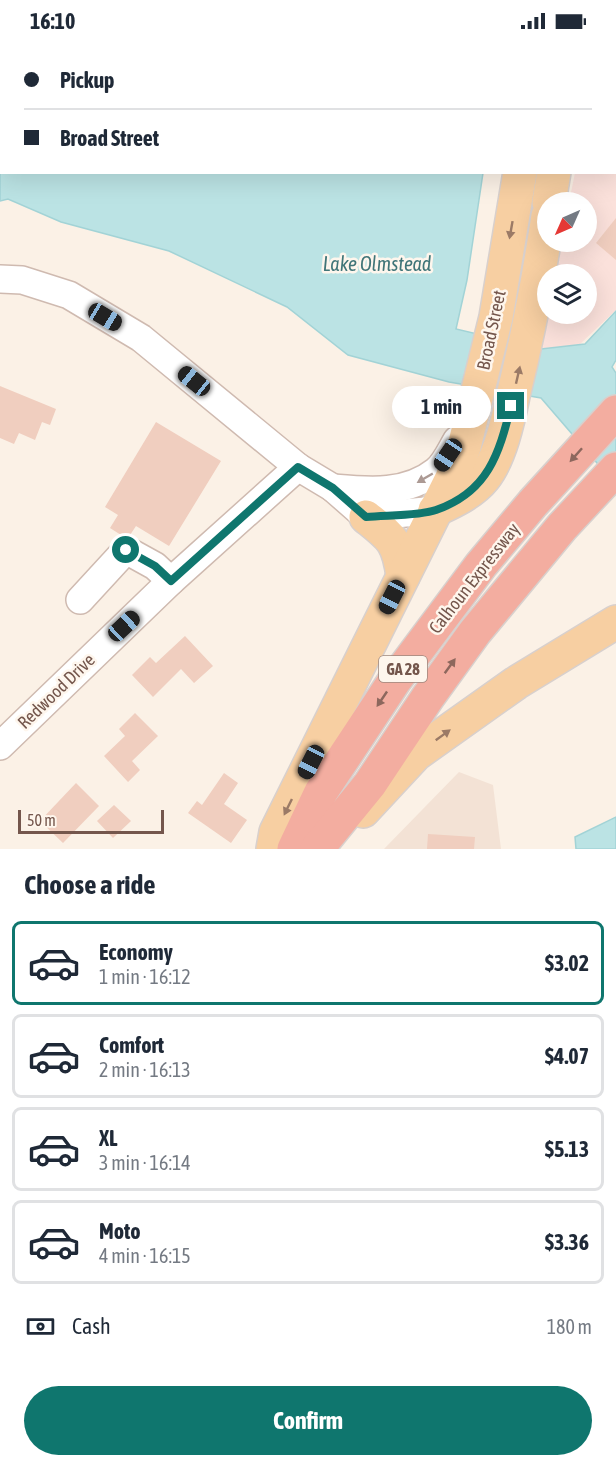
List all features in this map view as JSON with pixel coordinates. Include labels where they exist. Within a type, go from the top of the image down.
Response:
[{"type":"highway","name":"Calhoun Expressway","points":[[294,849],[321,792],[395,680],[481,565],[533,503],[616,412]]},
{"type":"highway","name":"Calhoun Expressway","points":[[317,849],[370,784],[475,632],[562,528],[616,469]]},
{"type":"main road","name":"Broad Street","points":[[435,510],[452,478],[464,447],[472,416],[496,317],[520,174]]},
{"type":"main road","points":[[551,192],[554,174]]},
{"type":"main road","name":"Broad Street","points":[[435,510],[472,490],[485,477],[495,458],[506,426],[531,324],[542,252]]},
{"type":"main road","points":[[273,849],[276,832],[435,510]]},
{"type":"main road","points":[[366,517],[391,537],[400,556],[403,576]]},
{"type":"main road","points":[[326,849],[416,754],[516,683],[616,622]]},
{"type":"street","points":[[0,279],[22,280],[69,296],[141,338],[298,467],[333,488],[366,517],[435,510]]},
{"type":"street","points":[[333,488],[379,492],[412,485],[438,471],[472,416]]},
{"type":"street","name":"Redwood Drive","points":[[0,746],[171,581],[298,467]]},
{"type":"street","points":[[80,600],[126,550],[155,566],[171,581]]},
{"type":"shaded area","points":[[575,174],[616,174],[616,310],[579,345],[541,349],[546,324],[597,324],[597,264],[557,264],[560,252],[597,252],[597,192],[571,192]]},
{"type":"shaded area","points":[[459,772],[493,785],[501,849],[384,849]]},
{"type":"water","name":"Lake Olmstead","points":[[0,174],[483,174],[467,280],[456,329],[541,349],[585,344],[616,311],[616,360],[612,367],[616,373],[616,485],[541,398],[449,382],[348,355],[287,307],[169,251],[61,222],[8,199],[0,201]]},
{"type":"water","points":[[616,817],[616,849],[576,849],[575,837]]},
{"type":"building","points":[[616,218],[616,260],[597,242]]},
{"type":"building","points":[[0,386],[56,409],[50,425],[42,422],[35,440],[19,433],[14,444],[0,438]]},
{"type":"building","points":[[156,422],[221,461],[169,546],[136,526],[130,535],[121,535],[110,528],[118,515],[105,507]]},
{"type":"building","points":[[185,636],[213,666],[194,683],[181,669],[153,697],[132,675],[150,657],[156,663]]},
{"type":"building","points":[[135,713],[158,736],[132,761],[140,770],[128,782],[104,756],[125,736],[119,729]]},
{"type":"building","points":[[224,773],[238,783],[224,804],[247,820],[231,843],[188,813],[197,801],[202,805]]},
{"type":"building","points":[[76,783],[99,806],[63,843],[40,821]]},
{"type":"building","points":[[114,805],[131,821],[113,838],[97,821]]},
{"type":"building","points":[[428,834],[475,837],[474,849],[427,849]]},
{"type":"route","points":[[126,550],[155,566],[171,581],[298,467],[333,488],[366,517],[435,510],[472,490],[485,477],[501,442],[511,406]]}]
